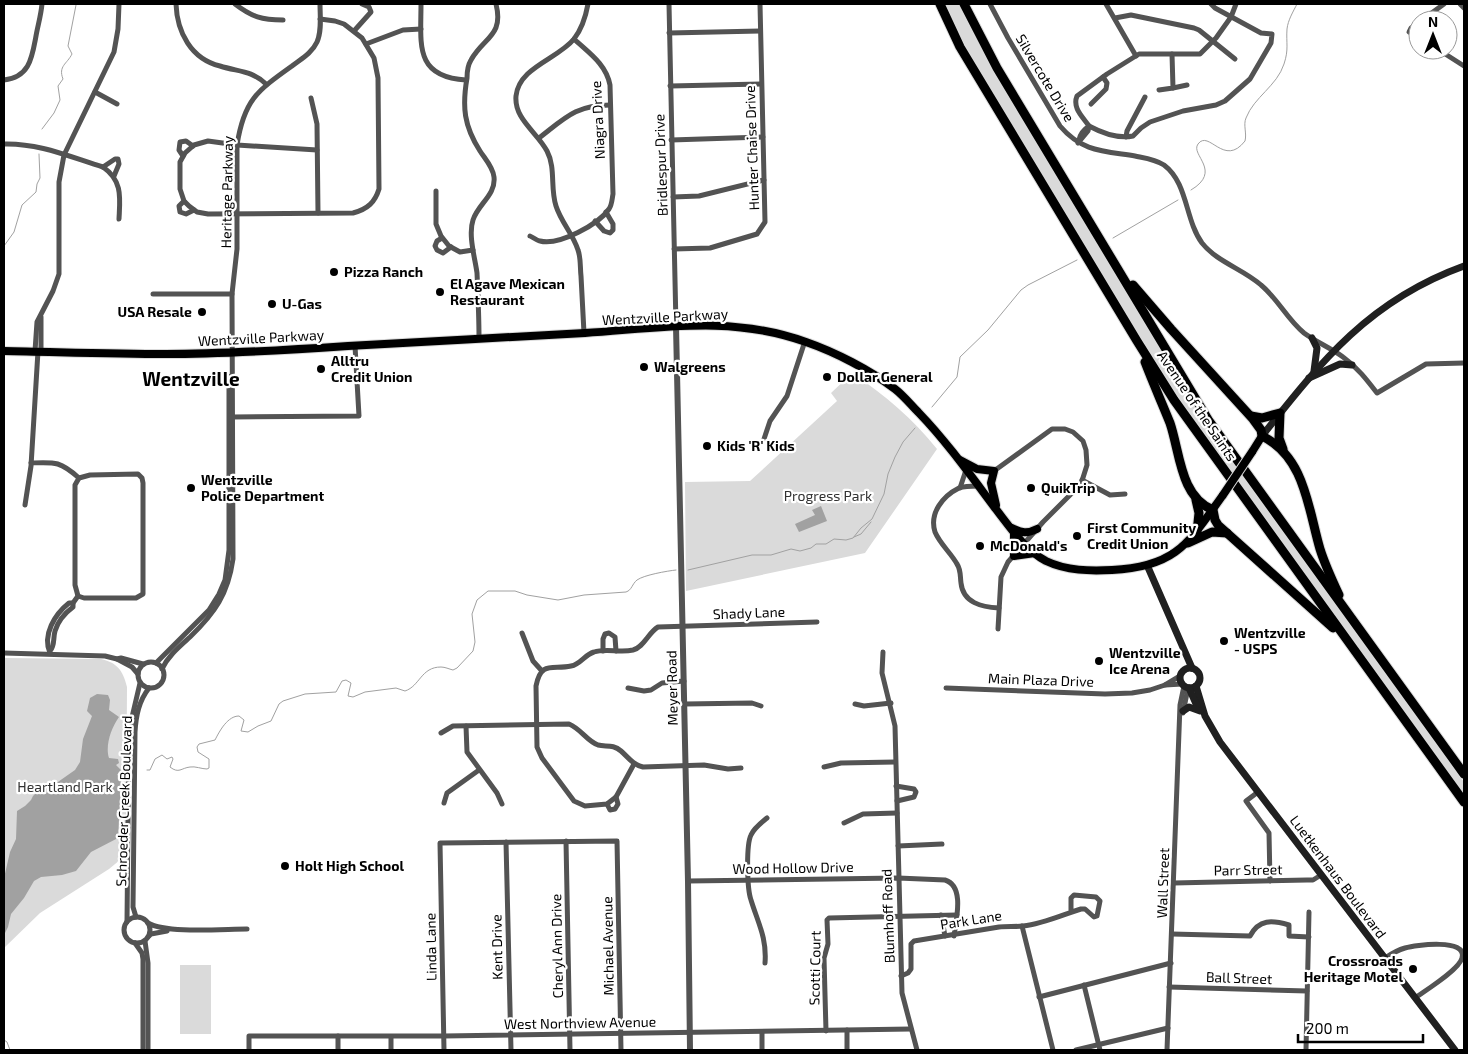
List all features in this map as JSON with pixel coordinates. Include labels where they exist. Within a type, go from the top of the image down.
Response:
[{"type":"highway","name":"Avenue of the Saints","points":[[940,4],[960,46],[1137,341],[1186,418],[1464,802]]},
{"type":"highway","name":"Avenue of the Saints","points":[[964,4],[986,48],[1210,420],[1464,774]]},
{"type":"highway","points":[[1115,264],[1159,316],[1251,416],[1258,425],[1262,436],[1272,441],[1290,460],[1305,491],[1320,548],[1348,614]]},
{"type":"highway","points":[[1137,341],[1170,424],[1182,468],[1196,497],[1199,513],[1197,532]]},
{"type":"highway","points":[[1251,416],[1262,418],[1280,413],[1279,438],[1284,452]]},
{"type":"highway","points":[[1196,497],[1204,506],[1213,510],[1215,520],[1227,533],[1312,608],[1352,647]]},
{"type":"highway","points":[[1188,542],[1212,532],[1227,533]]},
{"type":"main road","points":[[1262,436],[1314,371],[1370,317],[1394,300],[1435,278],[1464,266]]},
{"type":"main road","name":"Wentzville Parkway","points":[[4,351],[154,354],[231,353],[676,326],[743,326],[770,331],[804,341],[843,357],[896,390],[935,430],[1024,544],[1049,562],[1082,571],[1124,570],[1147,566],[1175,552],[1197,532],[1224,495],[1262,436]]},
{"type":"main road","points":[[1312,338],[1317,348],[1314,371]]},
{"type":"main road","points":[[1307,380],[1340,364],[1352,365]]},
{"type":"main road","points":[[956,458],[977,469],[994,471],[991,483],[997,510]]},
{"type":"main road","points":[[1035,553],[1014,556],[1012,530],[1023,533],[1037,529]]},
{"type":"main road","points":[[1147,566],[1192,668],[1199,674],[1199,682],[1188,686],[1181,673],[1182,654],[1168,616]]},
{"type":"main road","points":[[1181,673],[1192,668]]},
{"type":"main road","name":"Luetkenhaus Boulevard","points":[[1188,686],[1202,714],[1220,742],[1455,1050]]},
{"type":"main road","points":[[1182,714],[1189,707],[1202,714]]},
{"type":"street","points":[[4,80],[18,76],[28,67],[32,56],[42,4]]},
{"type":"street","points":[[25,505],[31,463],[38,351],[35,328],[56,285],[59,274],[59,182],[64,154],[114,52],[118,29],[119,4]]},
{"type":"street","points":[[176,4],[177,19],[181,33],[196,53],[206,61],[218,66],[251,73],[266,84]]},
{"type":"street","points":[[235,4],[257,17],[266,20],[283,20]]},
{"type":"street","name":"Heritage Parkway","points":[[231,353],[232,294],[237,249],[238,145],[240,129],[245,113],[259,90],[311,51],[317,41],[320,4]]},
{"type":"street","points":[[354,31],[371,12],[369,7],[362,4]]},
{"type":"street","points":[[421,4],[423,54],[427,64],[436,73],[466,80]]},
{"type":"street","points":[[480,338],[477,272],[473,250],[472,223],[476,212],[491,193],[494,186],[494,178],[492,170],[473,140],[466,122],[464,102],[466,80],[472,59],[492,36],[496,28],[498,20],[496,4]]},
{"type":"street","points":[[584,333],[579,252],[572,235],[561,220],[555,204],[552,168],[548,153],[539,138],[523,120],[517,108],[516,95],[521,82],[529,73],[574,39],[584,19],[588,4]]},
{"type":"street","name":"Bridlespur Drive","points":[[669,4],[676,326]]},
{"type":"street","name":"Hunter Chaise Drive","points":[[674,249],[710,248],[757,234],[765,222],[760,4]]},
{"type":"street","name":"Silvercote Drive","points":[[990,4],[1060,126],[1089,148],[1156,161],[1164,166],[1180,185],[1191,222],[1202,242],[1215,255],[1262,285],[1295,324],[1312,338],[1342,356],[1367,379],[1377,393],[1426,364],[1464,363]]},
{"type":"street","points":[[1106,4],[1136,56]]},
{"type":"street","points":[[1211,4],[1214,8],[1231,17],[1260,33],[1272,34],[1270,43],[1250,79],[1221,104],[1183,111],[1150,122],[1133,136],[1126,137],[1098,131],[1089,126],[1077,110],[1076,100],[1078,96],[1103,77],[1144,53],[1200,54],[1231,17],[1236,4]]},
{"type":"street","points":[[1460,4],[1464,8]]},
{"type":"street","points":[[1115,18],[1131,15],[1194,28],[1235,59]]},
{"type":"street","points":[[317,150],[238,145],[208,141],[192,146],[180,162],[180,189],[184,201],[194,210],[208,214],[237,214],[346,213],[363,210],[374,201],[379,189],[378,78],[374,58],[366,44],[354,31],[335,20],[320,20]]},
{"type":"street","points":[[366,44],[403,30],[421,30]]},
{"type":"street","points":[[669,33],[760,31]]},
{"type":"street","name":"Niagra Drive","points":[[574,39],[602,65],[608,76],[613,194],[610,208],[606,212],[613,230],[610,233],[604,231],[595,221]]},
{"type":"street","points":[[1172,54],[1173,88]]},
{"type":"street","points":[[1090,104],[1106,89],[1107,83],[1103,77]]},
{"type":"street","points":[[670,86],[761,84]]},
{"type":"street","points":[[1158,90],[1188,85]]},
{"type":"street","points":[[95,92],[117,104]]},
{"type":"street","points":[[1126,137],[1127,131],[1145,97]]},
{"type":"street","points":[[311,98],[317,124],[318,213]]},
{"type":"street","points":[[539,138],[570,114],[581,108],[594,105],[610,105]]},
{"type":"street","points":[[1079,142],[1088,131],[1089,126]]},
{"type":"street","points":[[671,140],[763,137]]},
{"type":"street","points":[[184,156],[179,150],[180,142],[186,141],[192,146]]},
{"type":"street","points":[[4,144],[30,145],[103,167],[114,176],[119,190],[120,219]]},
{"type":"street","points":[[103,167],[112,160],[118,159],[119,164],[114,176]]},
{"type":"street","points":[[673,197],[699,196],[764,180]]},
{"type":"street","points":[[436,191],[436,224],[442,238],[451,247],[460,252],[473,250]]},
{"type":"street","points":[[184,201],[179,206],[180,212],[186,214],[194,210]]},
{"type":"street","points":[[530,236],[540,242],[561,240],[595,221],[606,212]]},
{"type":"street","points":[[442,238],[435,246],[437,250],[444,253],[451,247]]},
{"type":"street","points":[[153,294],[232,294]]},
{"type":"street","name":"Meyer Road","points":[[676,326],[685,704],[690,1050]]},
{"type":"street","points":[[764,439],[770,421],[787,396],[804,341]]},
{"type":"street","points":[[231,417],[359,416],[355,346]]},
{"type":"street","points":[[4,653],[105,656],[117,659],[132,667],[138,674],[140,683],[149,688],[158,686],[163,678],[162,669],[168,659],[213,613],[229,582],[234,549],[229,382],[232,373],[231,353]]},
{"type":"street","points":[[156,663],[209,610],[219,594],[224,580],[229,550],[231,417]]},
{"type":"street","points":[[994,471],[1052,429],[1065,429],[1079,436],[1084,446],[1087,460],[1082,480],[1037,529],[1004,570],[1001,577],[998,629]]},
{"type":"street","points":[[31,463],[53,462],[66,466],[79,478]]},
{"type":"street","points":[[960,488],[966,470]]},
{"type":"street","points":[[78,596],[84,598],[136,598],[140,597],[144,590],[143,483],[141,475],[90,475],[79,478]]},
{"type":"street","points":[[78,596],[75,585],[75,495],[79,478]]},
{"type":"street","points":[[1082,480],[1110,495],[1125,494]]},
{"type":"street","points":[[978,486],[960,488],[942,501],[936,509],[934,521],[936,532],[960,568],[961,584],[967,597],[979,606],[999,608]]},
{"type":"street","points":[[50,653],[53,649],[57,627],[78,596]]},
{"type":"street","name":"Shady Lane","points":[[602,651],[634,650],[642,645],[652,630],[658,627],[817,622]]},
{"type":"street","points":[[522,633],[533,660],[542,671]]},
{"type":"street","points":[[616,651],[615,637],[609,633],[605,634],[602,651],[586,655],[579,662],[571,666],[550,666],[542,671],[536,686],[537,747],[574,801],[585,806],[607,804],[616,797],[634,764]]},
{"type":"street","name":"Blumhoff Road","points":[[883,652],[882,673],[891,703],[895,726],[902,993],[917,1050]]},
{"type":"street","points":[[117,659],[121,658],[144,664]]},
{"type":"street","points":[[138,674],[140,667],[151,662],[156,663],[162,669]]},
{"type":"street","name":"Main Plaza Drive","points":[[946,688],[1105,694],[1132,693],[1165,685],[1181,673]]},
{"type":"street","points":[[628,688],[644,691],[651,690],[662,683],[670,681],[684,681]]},
{"type":"street","name":"Schroeder Creek Boulevard","points":[[127,922],[129,730],[140,683]]},
{"type":"street","name":"Main Plaza Drive","points":[[1165,685],[1188,686]]},
{"type":"street","name":"Wall Street","points":[[1167,1050],[1182,714],[1180,705],[1188,686]]},
{"type":"street","name":"Schroeder Creek Boulevard","points":[[136,917],[133,906],[135,732],[139,705],[142,696],[149,688]]},
{"type":"street","points":[[685,704],[752,703],[761,706]]},
{"type":"street","points":[[855,704],[864,706],[891,703]]},
{"type":"street","points":[[441,733],[453,726],[569,724],[576,727],[590,740],[598,744],[612,746],[621,751],[634,764],[643,767],[704,765],[728,769],[741,768]]},
{"type":"street","points":[[466,726],[467,752],[497,793],[502,804]]},
{"type":"street","points":[[824,767],[841,762],[895,762]]},
{"type":"street","points":[[444,803],[447,793],[479,770]]},
{"type":"street","points":[[896,786],[914,789],[916,792],[909,799],[896,801]]},
{"type":"street","points":[[1258,792],[1246,801],[1269,832],[1270,881]]},
{"type":"street","points":[[844,823],[863,814],[897,813]]},
{"type":"street","points":[[765,963],[765,938],[750,898],[749,846],[751,834],[767,818]]},
{"type":"street","points":[[506,842],[566,841]]},
{"type":"street","name":"Michael Avenue","points":[[566,841],[617,841],[621,1050]]},
{"type":"street","name":"Cheryl Ann Drive","points":[[566,841],[570,1050]]},
{"type":"street","name":"Linda Lane","points":[[444,1050],[440,843],[506,842]]},
{"type":"street","name":"Kent Drive","points":[[506,842],[511,1050]]},
{"type":"street","points":[[898,846],[942,844]]},
{"type":"street","name":"Parr Street","points":[[1174,883],[1313,880],[1321,875]]},
{"type":"street","name":"Wood Hollow Drive","points":[[688,881],[898,878],[950,882],[956,890],[957,914],[954,936]]},
{"type":"street","name":"Park Lane","points":[[901,976],[908,974],[911,968],[911,944],[914,941],[954,936],[1012,925],[1022,926],[1071,912],[1081,909],[1094,917],[1097,916],[1100,901],[1096,897],[1074,895],[1071,898],[1071,912]]},
{"type":"street","points":[[1306,1050],[1309,912]]},
{"type":"street","points":[[900,918],[957,914]]},
{"type":"street","points":[[941,915],[945,936]]},
{"type":"street","points":[[143,1050],[143,959],[142,953],[125,933],[127,922],[136,917],[144,918],[150,929],[149,936]]},
{"type":"street","name":"Scotti Court","points":[[826,1031],[824,958],[828,944],[826,920],[829,918],[900,918]]},
{"type":"street","points":[[1172,934],[1250,936],[1254,928],[1267,922],[1274,922],[1289,925],[1289,936],[1309,937]]},
{"type":"street","points":[[148,923],[173,930]]},
{"type":"street","points":[[1022,926],[1053,1050]]},
{"type":"street","points":[[135,943],[145,941],[151,934],[173,930],[247,929]]},
{"type":"street","points":[[145,941],[148,963],[148,1050]]},
{"type":"street","points":[[1384,958],[1406,947],[1454,946],[1461,952],[1463,956],[1455,968],[1415,998]]},
{"type":"street","points":[[1039,997],[1171,963]]},
{"type":"street","points":[[1084,985],[1100,1048]]},
{"type":"street","name":"Ball Street","points":[[1170,987],[1307,992]]},
{"type":"street","points":[[1076,1050],[1100,1048],[1168,1028]]},
{"type":"street","name":"West Northview Avenue","points":[[249,1050],[249,1036],[444,1036],[912,1029]]},
{"type":"street","points":[[847,1030],[847,1050]]},
{"type":"street","points":[[762,1032],[762,1050]]},
{"type":"street","points":[[338,1036],[338,1050]]},
{"type":"street","points":[[391,1036],[391,1050]]},
{"type":"green space","points":[[945,4],[961,4],[1254,492],[1464,782],[1464,798],[1170,386],[976,65],[952,22]]},
{"type":"green space","name":"Progress Park","points":[[852,373],[898,408],[937,449],[865,553],[686,591],[685,482],[750,481],[837,401],[831,393]]},
{"type":"green space","name":"Heartland Park","points":[[4,658],[101,659],[119,668],[124,676],[127,687],[126,855],[109,869],[40,913],[4,948]]},
{"type":"green space","points":[[180,965],[211,965],[211,1034],[180,1034]]},
{"type":"shaded area","points":[[821,506],[827,521],[799,532],[795,524],[815,515],[812,510]]},
{"type":"shaded area","points":[[97,694],[108,695],[110,700],[109,710],[119,717],[111,732],[108,743],[109,758],[118,759],[119,763],[116,765],[121,770],[117,775],[120,776],[121,780],[118,838],[91,852],[76,871],[62,875],[41,877],[34,881],[24,898],[11,914],[4,935],[4,878],[10,852],[16,839],[17,811],[25,806],[37,792],[55,784],[75,770],[80,762],[83,739],[92,716],[87,711],[90,698]]},
{"type":"waterway","points":[[42,129],[54,113],[60,100],[58,86],[63,79],[62,68],[72,54],[68,46],[77,4]]},
{"type":"waterway","points":[[1191,190],[1200,183],[1205,170],[1198,153],[1198,144],[1202,141],[1207,141],[1230,151],[1245,141],[1245,121],[1254,104],[1281,72],[1286,59],[1288,26],[1297,4]]},
{"type":"waterway","points":[[4,246],[14,232],[22,205],[36,192],[40,178],[39,154]]},
{"type":"waterway","points":[[1113,238],[1178,200]]},
{"type":"waterway","points":[[932,407],[957,377],[960,357],[988,330],[1021,290],[1077,260]]},
{"type":"waterway","points":[[688,570],[752,555],[771,555],[791,549],[800,551],[811,548],[816,544],[826,544],[834,539],[846,540],[853,538],[872,519],[884,494],[888,474],[895,457],[903,442],[915,428]]},
{"type":"waterway","points":[[854,537],[861,534],[871,522]]},
{"type":"waterway","points":[[147,770],[150,770],[155,759],[162,755],[167,759],[172,757],[170,767],[176,770],[192,767],[207,769],[209,768],[209,759],[198,752],[197,747],[199,744],[215,740],[231,718],[239,716],[244,720],[241,731],[248,732],[271,721],[279,704],[283,701],[305,694],[336,692],[342,681],[346,680],[351,683],[348,696],[353,697],[365,692],[396,688],[405,691],[410,689],[429,670],[441,667],[453,670],[457,668],[473,651],[475,642],[472,614],[477,600],[488,591],[515,591],[558,600],[584,595],[626,592],[640,578],[676,570]]},
{"type":"waterway","points":[[4,1040],[7,1042],[10,1050]]},
{"type":"place","name":"Pizza Ranch","points":[[334,272]]},
{"type":"place","name":"El Agave Mexican Restaurant","points":[[440,292]]},
{"type":"place","name":"U-Gas","points":[[272,304]]},
{"type":"place","name":"USA Resale","points":[[202,312]]},
{"type":"place","name":"Walgreens","points":[[644,367]]},
{"type":"place","name":"Alltru Credit Union","points":[[321,369]]},
{"type":"place","name":"Dollar General","points":[[827,377]]},
{"type":"place","name":"Kids 'R' Kids","points":[[707,446]]},
{"type":"place","name":"Wentzville Police Department","points":[[191,488]]},
{"type":"place","name":"QuikTrip","points":[[1031,488]]},
{"type":"place","name":"First Community Credit Union","points":[[1077,536]]},
{"type":"place","name":"McDonald's","points":[[980,546]]},
{"type":"place","name":"Wentzville - USPS","points":[[1224,641]]},
{"type":"place","name":"Wentzville Ice Arena","points":[[1099,661]]},
{"type":"place","name":"Holt High School","points":[[285,866]]},
{"type":"place","name":"Crossroads Heritage Motel","points":[[1413,969]]},
{"type":"district","name":"Wentzville","points":[[191,379]]}]
